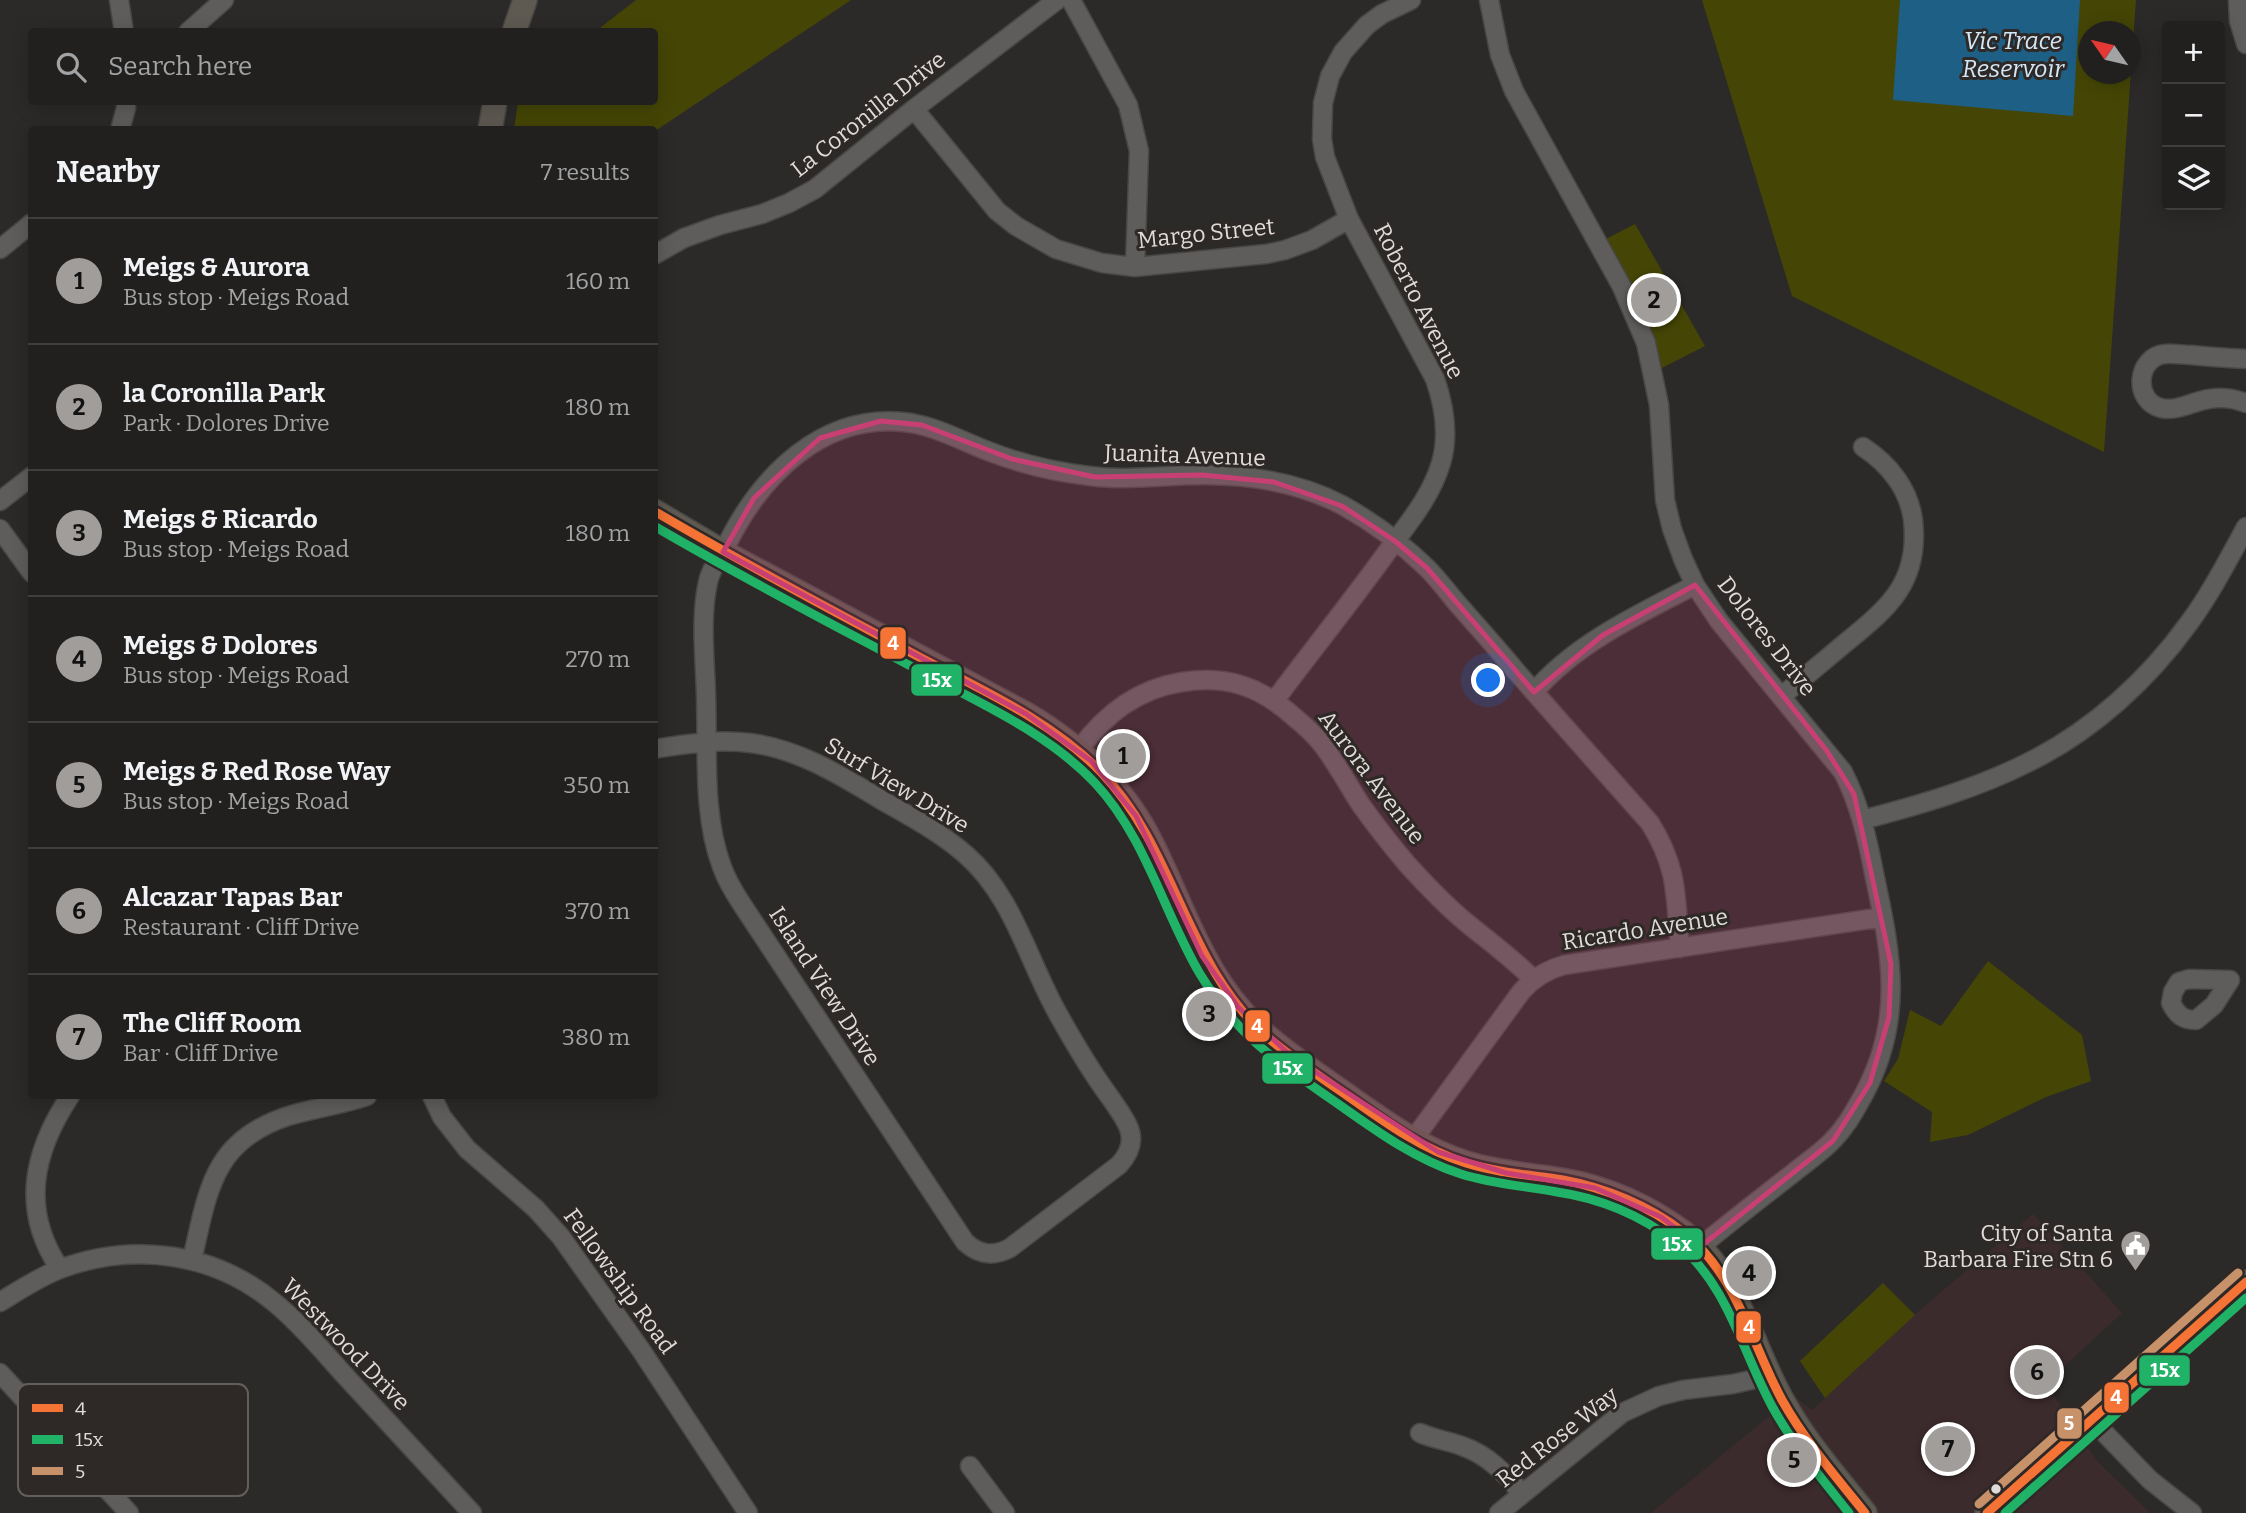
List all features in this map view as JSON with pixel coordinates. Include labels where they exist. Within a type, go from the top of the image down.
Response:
[{"type":"main road","points":[[515,28],[525,0]]},
{"type":"main road","points":[[491,126],[494,105]]},
{"type":"main road","points":[[658,513],[723,552],[1026,714],[1079,750],[1118,791],[1136,817],[1151,843],[1202,956],[1238,1007],[1291,1056],[1413,1140],[1466,1163],[1506,1173],[1595,1188],[1661,1217],[1700,1247],[1723,1275],[1737,1300],[1769,1376],[1785,1406],[1808,1442],[1865,1513]]},
{"type":"main road","points":[[1987,1513],[2246,1282]]},
{"type":"street","points":[[120,0],[124,28]]},
{"type":"street","points":[[192,28],[224,0]]},
{"type":"street","name":"La Coronilla Drive","points":[[658,253],[720,225],[762,214],[815,189],[914,109],[1057,0]]},
{"type":"street","points":[[1071,0],[1128,106],[1136,132],[1139,151],[1135,267]]},
{"type":"street","name":"Roberto Avenue","points":[[1275,701],[1426,498],[1441,462],[1444,443],[1442,402],[1429,364],[1349,219],[1325,157],[1322,139],[1323,103],[1330,76],[1343,52],[1367,25],[1382,14],[1411,0]]},
{"type":"street","name":"Dolores Drive","points":[[1489,0],[1500,55],[1514,91],[1622,287],[1646,343],[1659,405],[1665,500],[1672,529],[1695,585],[1719,621],[1843,772],[1854,794],[1862,820],[1891,964],[1889,1017],[1878,1062],[1853,1113],[1833,1141],[1700,1247]]},
{"type":"street","points":[[2238,0],[2239,21],[2246,44]]},
{"type":"street","points":[[121,126],[126,105]]},
{"type":"street","name":"Margo Street","points":[[914,109],[997,211],[1016,226],[1056,249],[1080,258],[1135,267],[1266,254],[1312,240],[1349,219]]},
{"type":"street","points":[[0,249],[28,226]]},
{"type":"street","points":[[2246,359],[2166,353],[2150,360],[2141,375],[2141,384],[2148,400],[2163,408],[2172,409],[2210,398],[2246,403]]},
{"type":"street","name":"Juanita Avenue","points":[[723,552],[754,498],[777,472],[803,449],[839,430],[881,421],[902,421],[933,428],[1012,459],[1074,474],[1137,479],[1226,476],[1274,482],[1309,491],[1342,506],[1395,541],[1427,568],[1650,823],[1670,860],[1675,882],[1680,948]]},
{"type":"street","points":[[1782,696],[1881,614],[1896,596],[1907,576],[1913,554],[1912,511],[1895,475],[1863,447]]},
{"type":"street","points":[[0,501],[28,479]]},
{"type":"street","points":[[1862,820],[1938,799],[1982,783],[2029,762],[2089,724],[2120,700],[2189,624],[2246,527]]},
{"type":"street","points":[[0,528],[28,567]]},
{"type":"street","name":"Island View Drive","points":[[723,552],[708,579],[704,623],[709,786],[715,840],[721,865],[731,887],[965,1242],[979,1252],[1004,1252],[1119,1165]]},
{"type":"street","points":[[1534,692],[1545,679],[1603,635],[1695,585]]},
{"type":"street","name":"Aurora Avenue","points":[[1079,750],[1094,729],[1116,710],[1141,695],[1168,684],[1194,680],[1243,684],[1275,701],[1310,730],[1379,831],[1433,893],[1466,923],[1512,958],[1532,979]]},
{"type":"street","name":"Surf View Drive","points":[[658,748],[687,743],[749,743],[804,758],[831,770],[944,836],[968,856],[985,873],[1002,897],[1056,1011],[1129,1127],[1129,1151],[1119,1165]]},
{"type":"street","name":"Ricardo Avenue","points":[[1413,1140],[1532,979],[1554,968],[1883,917]]},
{"type":"street","points":[[2230,979],[2246,970]]},
{"type":"street","points":[[60,1269],[47,1250],[41,1231],[36,1211],[35,1189],[49,1133],[68,1099]]},
{"type":"street","points":[[192,1260],[211,1182],[221,1163],[235,1146],[249,1134],[277,1120],[356,1099]]},
{"type":"street","name":"Fellowship Road","points":[[433,1099],[442,1117],[467,1149],[536,1209],[561,1237],[641,1350],[748,1513]]},
{"type":"street","name":"Westwood Drive","points":[[0,1303],[36,1280],[60,1269],[101,1257],[126,1254],[156,1254],[192,1260],[234,1276],[259,1290],[306,1332],[472,1513]]},
{"type":"street","points":[[0,1373],[18,1393]]},
{"type":"street","name":"Red Rose Way","points":[[1499,1513],[1622,1413],[1644,1401],[1683,1390],[1733,1384],[1769,1376]]},
{"type":"street","points":[[2091,1419],[2150,1480],[2192,1513]]},
{"type":"street","points":[[1420,1433],[1465,1447],[1488,1459],[1507,1475],[1522,1494]]},
{"type":"street","points":[[970,1466],[1004,1513]]},
{"type":"street","points":[[113,1496],[129,1513]]},
{"type":"highlighted area","points":[[881,421],[922,425],[1012,459],[1095,477],[1202,475],[1274,482],[1342,506],[1395,541],[1427,568],[1534,692],[1603,635],[1695,585],[1827,751],[1854,794],[1891,964],[1889,1017],[1870,1083],[1833,1141],[1700,1247],[1661,1217],[1595,1188],[1506,1173],[1438,1152],[1291,1056],[1238,1007],[1202,956],[1136,816],[1091,761],[1026,714],[723,552],[754,498],[820,438]]},
{"type":"shaded area","points":[[636,0],[851,0],[658,129],[658,126],[514,126],[518,105],[658,105],[658,28],[600,28]]},
{"type":"shaded area","points":[[1702,0],[2136,0],[2135,21],[2078,21],[2078,84],[2130,84],[2104,452],[1792,296]]},
{"type":"shaded area","points":[[1635,224],[1705,346],[1654,372],[1598,243]]},
{"type":"shaded area","points":[[1988,961],[2082,1035],[2091,1081],[2046,1097],[1968,1135],[1930,1142],[1932,1112],[1884,1081],[1898,1059],[1910,1010],[1941,1026]]},
{"type":"shaded area","points":[[2033,1214],[2122,1313],[2046,1383],[2097,1461],[2150,1513],[1651,1513],[1794,1396],[1812,1410],[1921,1309]]},
{"type":"shaded area","points":[[1883,1283],[1915,1315],[1825,1398],[1800,1361]]},
{"type":"water","name":"Vic Trace Reservoir","points":[[1900,0],[2080,0],[2073,116],[1893,100]]},
{"type":"transit line","name":"4","points":[[658,513],[787,586],[1016,708],[1061,737],[1081,754],[1101,772],[1127,803],[1148,837],[1219,979],[1243,1011],[1272,1041],[1317,1075],[1403,1133],[1449,1157],[1490,1169],[1563,1180],[1595,1188],[1641,1206],[1683,1232],[1717,1268],[1741,1310],[1771,1378],[1791,1415],[1865,1513]]},
{"type":"transit line","name":"15x","points":[[658,528],[1011,720],[1056,748],[1076,765],[1113,804],[1128,827],[1187,950],[1215,996],[1249,1037],[1305,1081],[1399,1145],[1445,1168],[1485,1180],[1604,1203],[1634,1216],[1675,1242],[1708,1277],[1732,1319],[1781,1422],[1849,1513]]},
{"type":"transit line","name":"5","points":[[1979,1504],[2238,1273]]},
{"type":"transit line","name":"4","points":[[1987,1513],[2246,1282]]},
{"type":"transit line","name":"15x","points":[[2005,1513],[2246,1298]]},
{"type":"place","name":"la Coronilla Park","points":[[1654,300]]},
{"type":"place","name":"Meigs & Aurora","points":[[1123,756]]},
{"type":"place","name":"Meigs & Ricardo","points":[[1209,1014]]},
{"type":"place","name":"Meigs & Dolores","points":[[1749,1273]]},
{"type":"place","name":"City of Santa Barbara Fire Stn 6","points":[[2136,1273]]},
{"type":"place","name":"Alcazar Tapas Bar","points":[[2037,1372]]},
{"type":"place","name":"The Cliff Room","points":[[1948,1449]]},
{"type":"place","name":"Meigs & Red Rose Way","points":[[1794,1460]]}]
